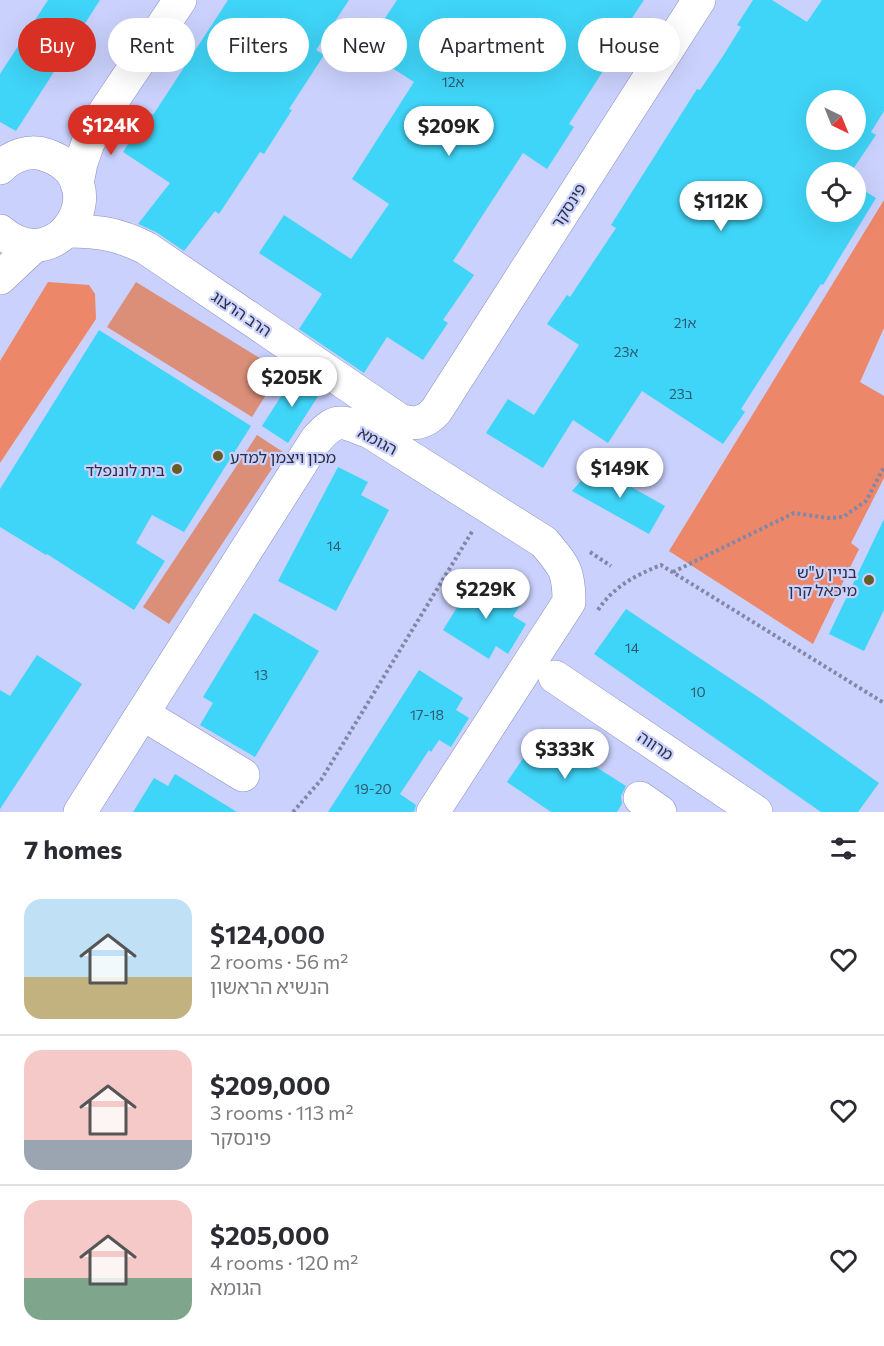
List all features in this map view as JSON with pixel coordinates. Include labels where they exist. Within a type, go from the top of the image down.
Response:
[{"type":"street","points":[[77,184],[88,143],[104,113],[180,0]]},
{"type":"street","name":"פינסקר","points":[[436,411],[699,0]]},
{"type":"street","points":[[17,157],[68,142],[85,131],[104,113]]},
{"type":"street","points":[[0,231],[21,244],[34,246],[46,244],[58,239],[68,231],[76,219],[80,206],[80,192],[67,167],[55,158],[17,157]]},
{"type":"street","name":"הרב הרצוג","points":[[68,231],[96,231],[117,235],[146,248],[398,419],[407,423],[420,423],[429,419],[436,411]]},
{"type":"street","points":[[0,278],[34,246]]},
{"type":"street","name":"הגומא","points":[[80,812],[316,440],[329,425],[342,423],[370,432],[544,542],[559,560],[569,579],[569,602],[433,812]]},
{"type":"street","name":"מרווה","points":[[555,677],[744,809]]},
{"type":"street","points":[[143,714],[243,775]]},
{"type":"path","points":[[672,573],[794,513],[843,518],[866,501],[884,467]]},
{"type":"path","points":[[293,812],[321,780],[488,507]]},
{"type":"path","points":[[597,612],[603,603],[631,578],[660,565],[884,703]]},
{"type":"shaded area","points":[[884,200],[884,328],[860,382],[884,396],[884,478],[851,543],[859,549],[813,644],[669,551]]},
{"type":"shaded area","points":[[48,282],[89,285],[95,294],[96,319],[0,463],[0,361]]},
{"type":"shaded area","points":[[136,282],[281,371],[252,417],[107,327]]},
{"type":"shaded area","points":[[257,435],[283,452],[169,624],[143,607]]},
{"type":"building","points":[[48,0],[100,0],[88,18],[36,18]]},
{"type":"building","points":[[228,0],[349,0],[337,18],[321,18],[321,42],[316,50],[321,53],[321,60],[289,109],[292,110],[264,154],[260,152],[219,214],[215,211],[184,251],[156,232],[138,224],[170,183],[123,152],[149,112],[153,115],[181,72],[195,72],[195,51],[207,32],[207,72],[309,72],[309,18],[216,18]]},
{"type":"building","points":[[397,0],[644,0],[632,18],[578,18],[578,72],[602,72],[569,124],[574,127],[547,169],[523,153],[453,261],[474,275],[443,320],[448,323],[423,360],[387,337],[364,373],[299,329],[322,294],[259,253],[284,215],[351,259],[389,204],[352,179],[414,82],[398,72],[407,72],[407,18],[385,18]]},
{"type":"building","points":[[753,0],[772,0],[807,22],[822,0],[884,0],[884,111],[871,132],[876,135],[866,150],[866,90],[806,90],[806,150],[866,150],[858,162],[806,162],[806,222],[861,222],[823,285],[821,284],[741,409],[745,412],[723,444],[642,391],[608,443],[573,420],[543,468],[486,433],[508,399],[534,415],[579,345],[547,324],[567,295],[570,297],[616,228],[611,225],[697,89],[700,90],[741,27],[737,25]]},
{"type":"building","points":[[18,46],[18,72],[54,72],[16,131],[0,122],[0,74]]},
{"type":"building","points":[[866,192],[876,198],[866,214]]},
{"type":"building","name":"בית לוננפלד","points":[[99,330],[251,426],[184,532],[152,515],[136,543],[165,561],[134,610],[0,527],[0,489]]},
{"type":"building","points":[[296,373],[322,390],[288,443],[262,426]]},
{"type":"building","points":[[592,465],[665,506],[649,534],[572,491]]},
{"type":"building","points":[[338,467],[368,482],[361,495],[389,510],[336,611],[278,581]]},
{"type":"building","name":"בניין ע\"ש מיכאל קרן","points":[[884,519],[884,610],[864,651],[829,634]]},
{"type":"building","points":[[476,577],[521,604],[513,616],[526,624],[508,654],[496,646],[489,659],[443,630]]},
{"type":"building","points":[[626,609],[764,701],[879,783],[858,812],[821,812],[594,654]]},
{"type":"building","points":[[254,613],[319,651],[255,757],[200,725],[213,703],[203,697]]},
{"type":"building","points":[[37,655],[82,684],[0,809],[0,690],[10,696]]},
{"type":"building","points":[[419,670],[463,698],[456,710],[469,718],[451,747],[439,740],[431,752],[429,750],[400,794],[416,805],[414,812],[328,812]]},
{"type":"building","points":[[541,732],[626,786],[621,796],[622,804],[617,812],[551,812],[507,782]]},
{"type":"building","points":[[175,774],[237,812],[133,812],[154,778],[168,786]]},
{"type":"place","name":"מכון ויצמן למדע","points":[[218,456]]},
{"type":"place","name":"בית לוננפלד","points":[[177,469]]},
{"type":"place","name":"בניין ע\"ש מיכאל קרן","points":[[869,580]]}]
